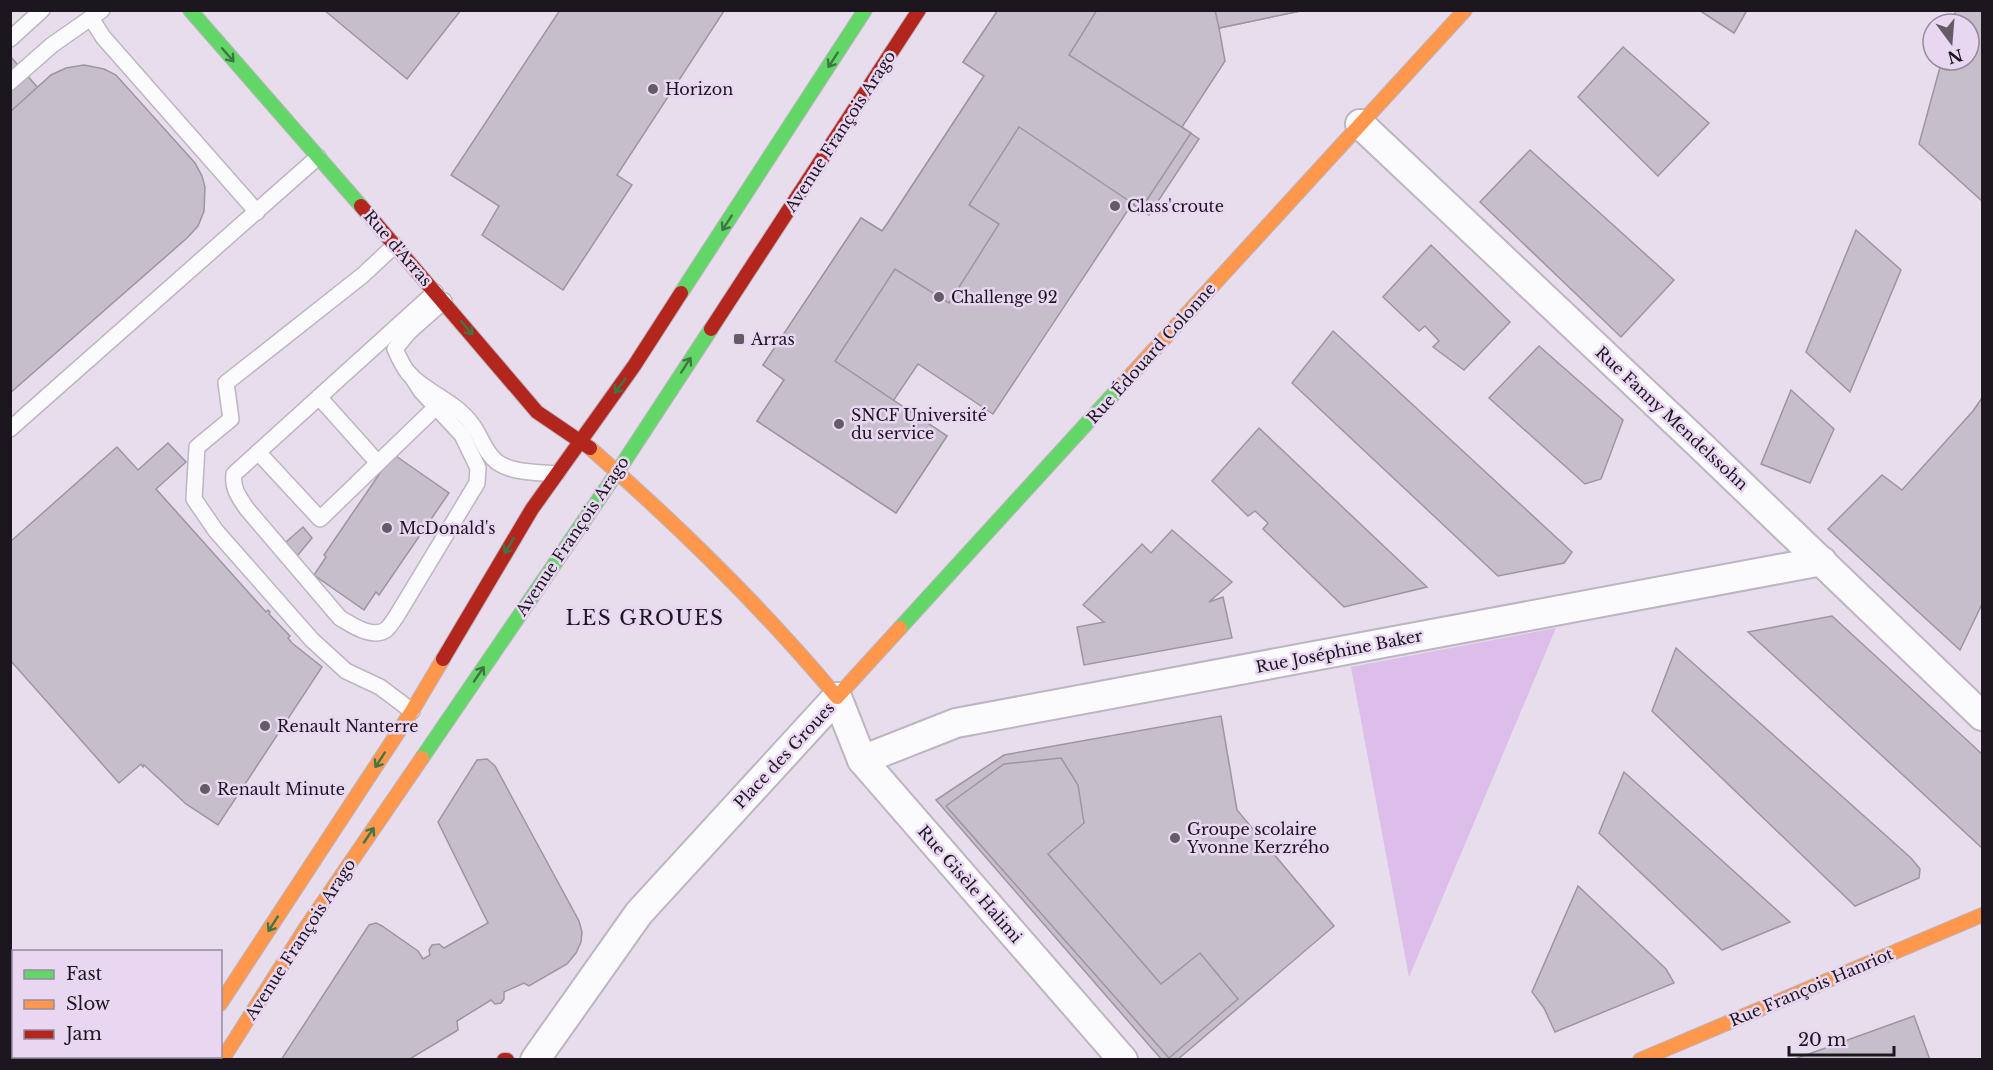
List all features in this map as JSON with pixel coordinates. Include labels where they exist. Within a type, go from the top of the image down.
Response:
[{"type":"main road","name":"Rue d'Arras","points":[[190,10],[440,296],[537,412],[581,440],[618,471]]},
{"type":"main road","name":"Avenue François Arago","points":[[222,1001],[412,711],[497,565],[555,474],[634,366],[865,10]]},
{"type":"main road","name":"Avenue François Arago","points":[[222,1059],[307,926],[618,471],[918,10]]},
{"type":"main road","name":"Rue Édouard Colonne","points":[[837,697],[1465,10]]},
{"type":"main road","name":"Place des Groues","points":[[618,471],[657,506],[798,650],[837,697]]},
{"type":"main road","name":"Rue François Hanriot","points":[[1640,1059],[1983,915]]},
{"type":"street","name":"Rue Fanny Mendelssohn","points":[[1360,124],[1983,716]]},
{"type":"street","name":"Rue Joséphine Baker","points":[[862,760],[956,723],[1822,561]]},
{"type":"street","name":"Rue Gisèle Halimi","points":[[837,697],[862,760],[1123,1059]]},
{"type":"street","name":"Place des Groues","points":[[535,1059],[639,913],[837,697]]},
{"type":"lane","points":[[10,39],[42,10]]},
{"type":"lane","points":[[10,82],[52,45],[97,14],[103,37],[257,212]]},
{"type":"lane","points":[[10,429],[318,157]]},
{"type":"lane","points":[[395,245],[363,275],[226,383],[231,419],[197,447],[195,500],[216,531],[312,640],[346,671],[380,687],[412,711]]},
{"type":"lane","points":[[440,296],[396,350],[421,391],[462,435],[478,468],[477,483],[396,617],[386,630],[376,633],[361,629],[340,618],[247,508],[236,493],[233,483],[234,474],[319,397],[440,296]]},
{"type":"lane","points":[[410,374],[446,399],[473,424],[497,462],[511,468],[555,474]]},
{"type":"lane","points":[[319,397],[378,463]]},
{"type":"lane","points":[[258,452],[320,519],[437,406]]},
{"type":"shaded area","points":[[1556,628],[1409,977],[1351,667]]},
{"type":"building","points":[[324,10],[461,10],[407,79]]},
{"type":"building","points":[[560,10],[724,11],[617,175],[632,185],[563,290],[482,235],[499,206],[451,175]]},
{"type":"building","name":"Challenge 92","points":[[998,10],[1305,10],[1219,28],[1225,61],[1182,127],[1199,139],[1149,215],[1132,204],[993,414],[918,364],[893,401],[947,436],[896,513],[757,421],[784,380],[763,365],[861,218],[882,231],[887,224],[984,76],[963,62]]},
{"type":"building","points":[[998,10],[1097,10],[1069,55],[1191,133],[1141,209],[1019,127],[969,205],[999,224],[949,303],[895,269],[835,361],[947,436],[896,513],[757,421],[784,380],[763,365],[861,218],[882,231],[887,224],[984,76],[963,62]]},
{"type":"building","points":[[1215,10],[1305,10],[1219,28]]},
{"type":"building","points":[[1699,10],[1747,10],[1734,33]]},
{"type":"building","points":[[1699,10],[1747,10],[1734,33]]},
{"type":"building","points":[[1956,10],[1982,10],[1982,201],[1919,144],[1939,72],[1981,72],[1981,12],[1955,12]]},
{"type":"building","points":[[1623,47],[1709,123],[1658,176],[1578,97]]},
{"type":"building","points":[[10,56],[141,205],[90,249],[10,157]]},
{"type":"building","points":[[84,65],[104,69],[116,75],[195,163],[205,187],[204,211],[198,226],[187,238],[10,393],[10,112],[51,75],[66,68]]},
{"type":"building","points":[[1530,150],[1674,280],[1621,337],[1480,202]]},
{"type":"building","points":[[1856,230],[1901,270],[1850,392],[1806,352]]},
{"type":"building","points":[[1431,245],[1510,322],[1464,370],[1433,347],[1439,341],[1425,326],[1419,331],[1383,297]]},
{"type":"building","points":[[1333,331],[1572,552],[1564,563],[1498,576],[1292,383]]},
{"type":"building","points":[[1539,346],[1623,420],[1601,479],[1585,484],[1489,398]]},
{"type":"building","points":[[1791,390],[1834,429],[1810,483],[1761,464]]},
{"type":"building","points":[[1982,398],[1982,604],[1960,650],[1828,529],[1882,475],[1902,490]]},
{"type":"building","points":[[1259,428],[1427,587],[1344,607],[1263,529],[1268,523],[1255,511],[1248,516],[1212,481]]},
{"type":"building","points":[[168,443],[186,462],[156,489],[266,612],[268,610],[270,612],[269,614],[290,636],[288,638],[292,643],[322,667],[218,825],[186,804],[144,765],[143,767],[141,764],[119,783],[10,660],[10,542],[117,447],[138,470]]},
{"type":"building","points":[[393,454],[449,493],[379,595],[376,592],[364,610],[314,575],[326,557],[324,555]]},
{"type":"building","points":[[303,527],[312,538],[297,556],[286,542]]},
{"type":"building","points":[[1172,530],[1232,582],[1209,602],[1223,597],[1232,638],[1084,665],[1077,627],[1104,622],[1083,605],[1142,544],[1151,553]]},
{"type":"building","points":[[1832,616],[1982,754],[1982,848],[1748,632]]},
{"type":"building","points":[[1676,648],[1911,858],[1920,869],[1919,878],[1855,906],[1652,711]]},
{"type":"building","name":"Groupe scolaire Yvonne Kerzrého","points":[[1221,716],[1237,810],[1334,926],[1177,1060],[1162,1060],[936,800],[1004,755]]},
{"type":"building","points":[[1061,758],[1078,785],[1084,823],[1048,854],[1161,984],[1200,953],[1238,999],[1169,1058],[946,806],[1004,764]]},
{"type":"building","points":[[487,759],[495,766],[579,921],[582,932],[576,953],[567,964],[529,986],[524,983],[504,992],[504,999],[501,1003],[495,1004],[491,1000],[457,1021],[458,1030],[408,1060],[281,1060],[369,925],[376,923],[382,926],[418,951],[423,959],[430,955],[429,950],[432,945],[439,944],[444,948],[488,923],[438,822],[477,760]]},
{"type":"building","points":[[1624,772],[1790,922],[1722,950],[1599,833]]},
{"type":"building","points":[[1578,886],[1666,969],[1674,983],[1555,1032],[1544,1008],[1532,992]]},
{"type":"building","points":[[1914,1016],[1930,1060],[1792,1060]]},
{"type":"traffic: fast","points":[[190,10],[361,206]]},
{"type":"traffic: fast","points":[[681,293],[865,10]]},
{"type":"traffic: fast","points":[[422,758],[618,471],[711,329]]},
{"type":"traffic: fast","points":[[900,628],[1119,388]]},
{"type":"traffic: slow","points":[[1119,388],[1465,10]]},
{"type":"traffic: slow","points":[[590,448],[655,507],[749,599],[837,697],[900,628]]},
{"type":"traffic: slow","points":[[222,1001],[412,711],[443,659]]},
{"type":"traffic: slow","points":[[222,1060],[307,926],[422,758]]},
{"type":"traffic: slow","points":[[1640,1060],[1982,915]]},
{"type":"traffic: jam","points":[[711,329],[919,10]]},
{"type":"traffic: jam","points":[[361,206],[537,412],[590,448]]},
{"type":"traffic: jam","points":[[443,659],[532,509],[634,366],[681,293]]},
{"type":"place","name":"Horizon","points":[[653,89]]},
{"type":"place","name":"Class'croute","points":[[1115,206]]},
{"type":"place","name":"Challenge 92","points":[[939,297]]},
{"type":"place","name":"Arras","points":[[739,339]]},
{"type":"place","name":"SNCF Université du service","points":[[839,424]]},
{"type":"place","name":"McDonald's","points":[[387,528]]},
{"type":"place","name":"Renault Nanterre","points":[[265,726]]},
{"type":"place","name":"Renault Minute","points":[[205,789]]},
{"type":"place","name":"Groupe scolaire Yvonne Kerzrého","points":[[1175,838]]},
{"type":"district","name":"LES GROUES","points":[[645,618]]}]
